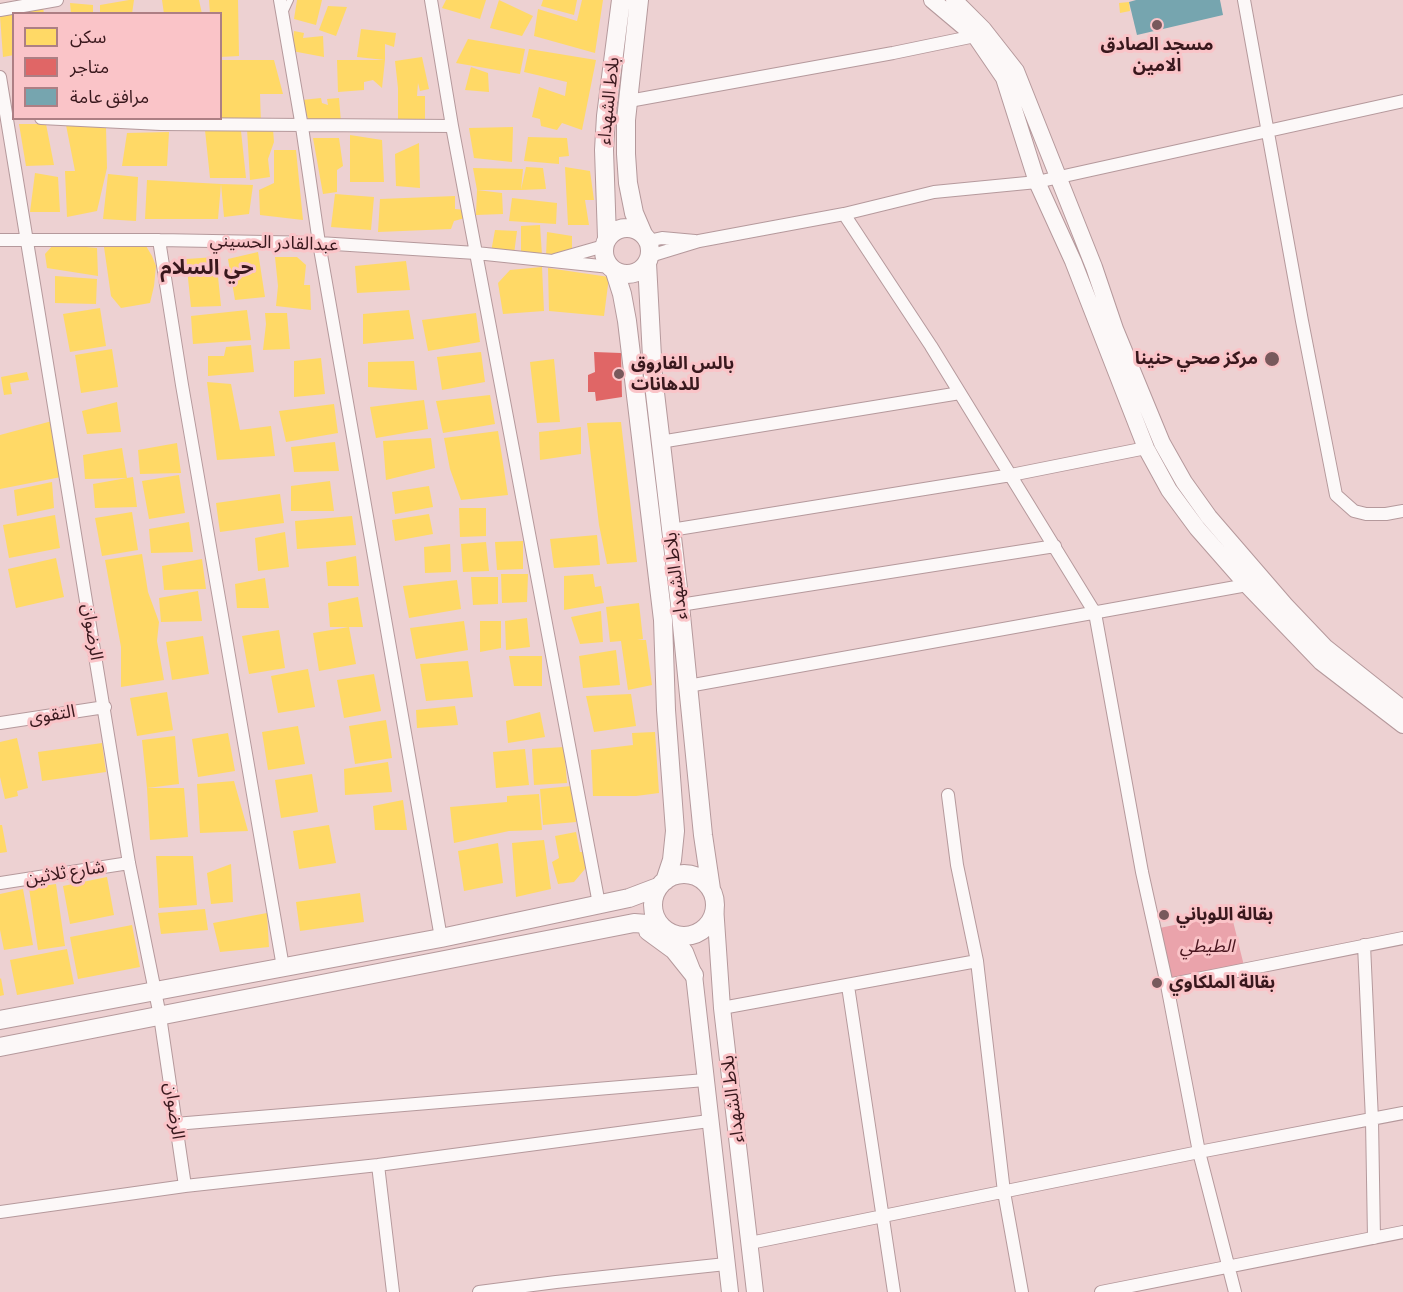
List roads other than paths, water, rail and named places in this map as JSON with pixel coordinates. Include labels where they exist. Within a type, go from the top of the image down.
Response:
[{"type":"main road","name":"بلاط الشهداء","points":[[605,242],[606,117],[621,0]]},
{"type":"main road","name":"بلاط الشهداء","points":[[639,0],[626,132],[628,183],[634,213],[647,248],[653,376],[680,605],[705,853],[713,898],[722,1008],[755,1292]]},
{"type":"main road","points":[[932,0],[975,36],[1004,78],[1037,182],[1073,261],[1146,448],[1179,505],[1247,585],[1326,667],[1403,725]]},
{"type":"main road","points":[[954,0],[983,29],[1016,72],[1094,267],[1115,329],[1162,443],[1184,482],[1216,526],[1325,647],[1403,709]]},
{"type":"main road","points":[[620,229],[636,230],[647,248],[637,273],[622,275],[612,270],[605,261],[605,242],[620,229]]},
{"type":"main road","name":"بلاط الشهداء","points":[[612,270],[622,294],[627,321],[659,583],[675,831],[674,849],[662,884]]},
{"type":"main road","points":[[674,849],[686,855],[705,853]]},
{"type":"main road","points":[[0,1020],[441,938],[629,898],[662,884],[672,876],[689,874],[705,882],[713,898],[710,923],[696,934],[679,936],[665,929],[634,923],[0,1047]]},
{"type":"main road","points":[[662,884],[653,902],[656,918],[665,929]]},
{"type":"main road","points":[[629,898],[635,907],[634,923]]},
{"type":"main road","points":[[634,923],[662,940],[685,962],[694,975]]},
{"type":"main road","name":"بلاط الشهداء","points":[[665,929],[685,952],[694,975],[730,1292]]},
{"type":"street","points":[[0,10],[57,0]]},
{"type":"street","points":[[280,0],[319,243],[441,938]]},
{"type":"street","points":[[431,0],[452,126],[599,904]]},
{"type":"street","points":[[1244,0],[1336,495],[1354,511],[1366,514],[1403,511]]},
{"type":"street","points":[[629,101],[975,36]]},
{"type":"street","name":"الرضوان","points":[[0,77],[10,117],[57,430],[105,706],[129,862],[160,1016],[185,1186]]},
{"type":"street","points":[[647,248],[699,241],[844,214],[934,192],[1037,182],[1403,101]]},
{"type":"street","points":[[81,120],[302,127],[452,126]]},
{"type":"street","points":[[844,214],[960,393],[1095,613],[1142,872],[1167,985],[1199,1152],[1235,1292]]},
{"type":"street","name":"عبدالقادر الحسيني","points":[[0,240],[319,243],[476,253],[612,270]]},
{"type":"street","points":[[159,240],[283,967]]},
{"type":"street","name":"عبدالقادر الحسيني","points":[[548,261],[605,242]]},
{"type":"street","points":[[660,442],[960,393]]},
{"type":"street","points":[[671,530],[1011,475],[1146,448]]},
{"type":"street","points":[[680,605],[1054,546]]},
{"type":"street","points":[[688,686],[1247,585]]},
{"type":"street","name":"التقوى","points":[[0,723],[105,706]]},
{"type":"street","points":[[948,795],[957,865],[976,961],[1005,1192],[1022,1292]]},
{"type":"street","name":"شارع ثلاثين","points":[[0,883],[129,862]]},
{"type":"street","points":[[1167,985],[1403,938]]},
{"type":"street","points":[[1364,945],[1372,1119],[1374,1238]]},
{"type":"street","points":[[722,1008],[976,961]]},
{"type":"street","points":[[848,986],[894,1292]]},
{"type":"street","points":[[175,1124],[705,1080]]},
{"type":"street","points":[[750,1244],[1199,1152],[1403,1113]]},
{"type":"street","points":[[0,1212],[185,1186],[378,1165],[709,1121]]},
{"type":"street","points":[[378,1165],[393,1292]]},
{"type":"street","points":[[1101,1292],[1403,1232]]},
{"type":"street","points":[[478,1292],[556,1287],[726,1264]]},
{"type":"lane","points":[[284,14],[290,0]]},
{"type":"place","name":"مسجد الصادق الامين","points":[[1157,25]]},
{"type":"place","name":"مركز صحي حنينا","points":[[1272,359]]},
{"type":"place","name":"بالس الفاروق للدهانات","points":[[619,374]]},
{"type":"place","name":"بقالة اللوباني","points":[[1164,915]]},
{"type":"place","name":"بقالة الملكاوي","points":[[1157,983]]},
{"type":"district","name":"حي السلام","points":[[207,268]]},
{"type":"park label","name":"الطيطي","points":[[1207,947]]}]
